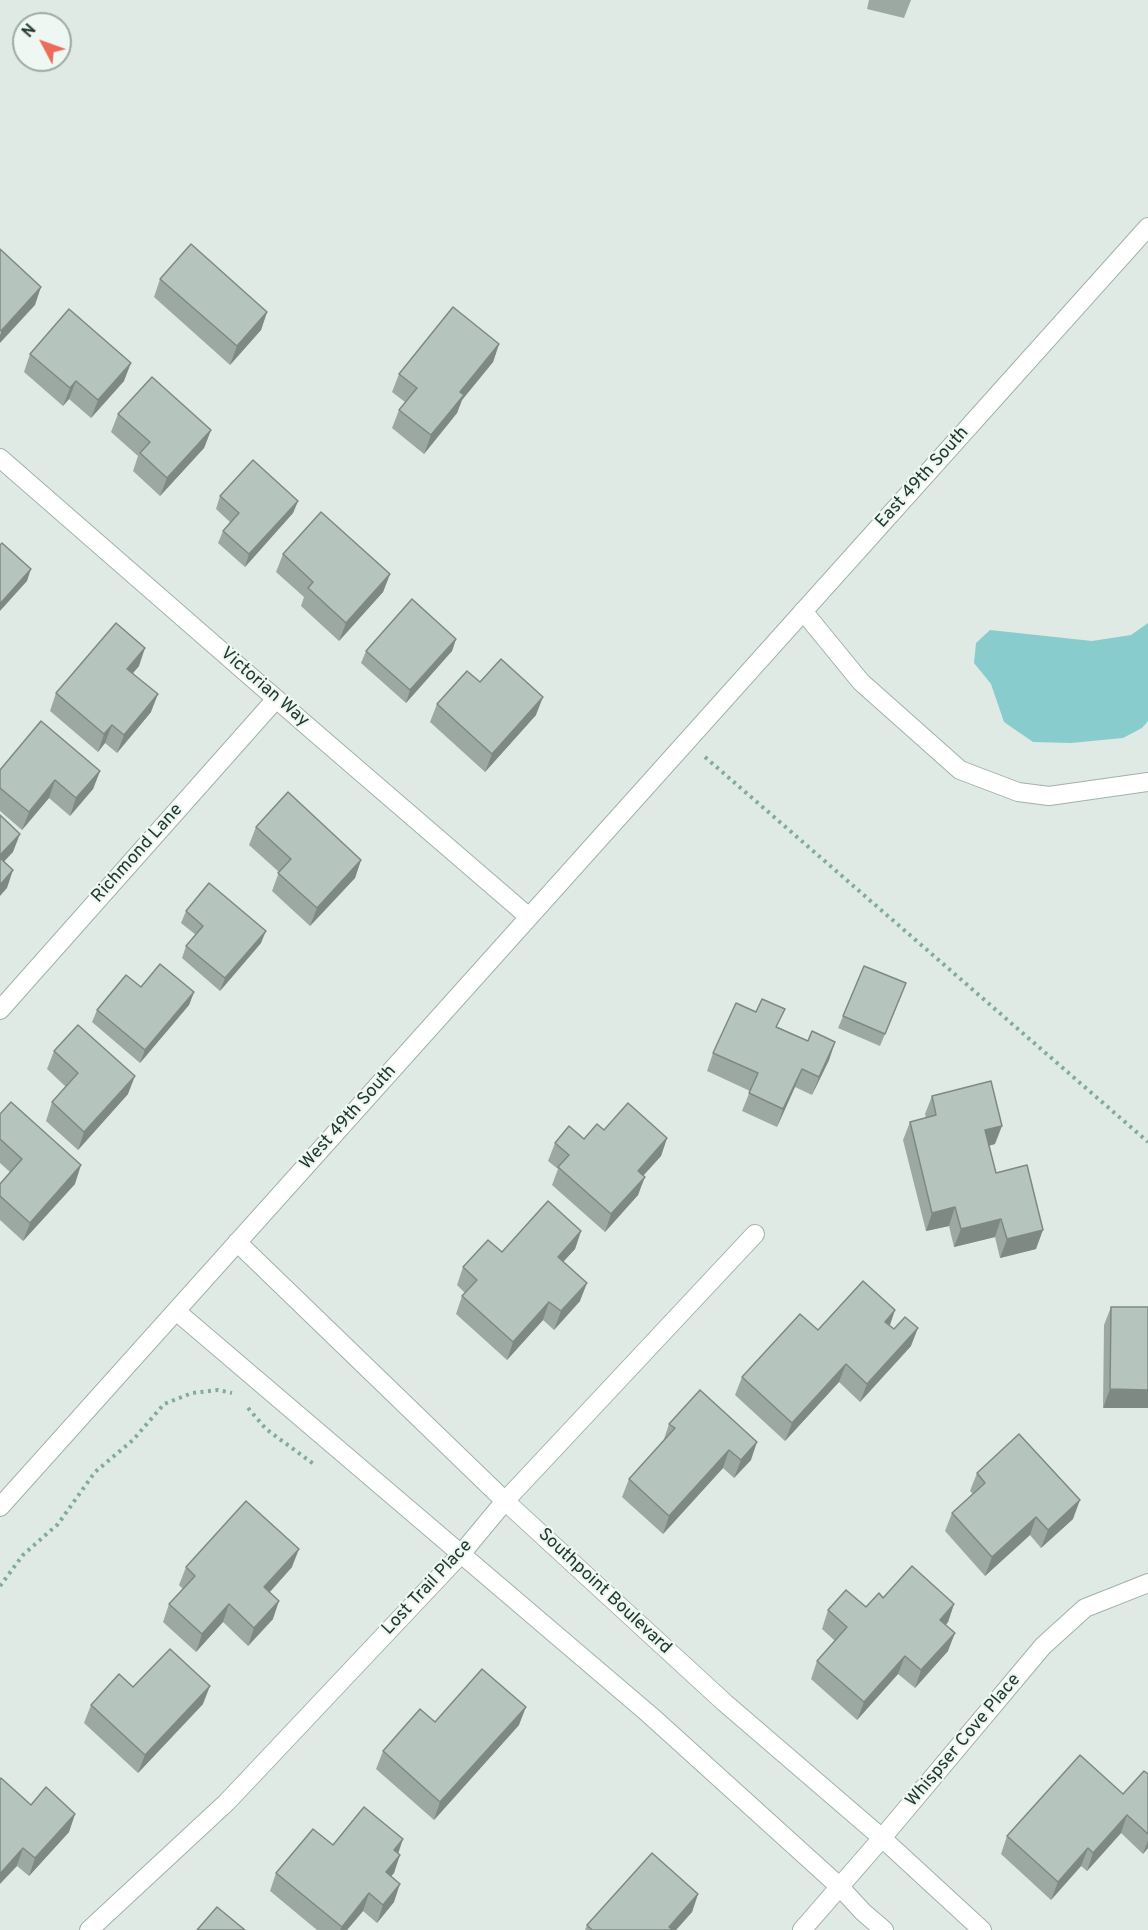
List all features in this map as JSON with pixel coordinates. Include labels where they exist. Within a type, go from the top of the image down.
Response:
[{"type":"street","name":"East 49th South","points":[[692,735],[1148,227]]},
{"type":"street","name":"Victorian Way","points":[[0,458],[529,917]]},
{"type":"street","points":[[803,611],[861,682],[960,770],[1018,792],[1049,796],[1148,782]]},
{"type":"street","name":"Richmond Lane","points":[[0,1010],[276,699]]},
{"type":"street","name":"West 49th South","points":[[0,1507],[692,735]]},
{"type":"street","name":"Lost Trail Place","points":[[89,1930],[227,1802],[461,1554],[505,1501],[755,1234]]},
{"type":"street","name":"Southpoint Boulevard","points":[[237,1242],[505,1501],[725,1703],[882,1838],[982,1930]]},
{"type":"street","points":[[176,1311],[650,1715],[840,1887],[862,1912],[884,1930]]},
{"type":"street","name":"Whispser Cove Place","points":[[802,1930],[1043,1646],[1085,1608],[1148,1583]]},
{"type":"path","points":[[692,735],[1148,1142]]},
{"type":"path","points":[[0,1586],[23,1555],[58,1524],[95,1472],[133,1440],[165,1404],[192,1393],[218,1390],[236,1393]]},
{"type":"path","points":[[246,1406],[266,1429],[318,1467]]},
{"type":"water","points":[[1148,623],[1148,721],[1142,728],[1123,738],[1071,743],[1033,742],[1004,722],[991,684],[974,663],[976,643],[990,630],[1092,641],[1131,635]]},
{"type":"building","points":[[191,244],[267,312],[237,346],[160,279]]},
{"type":"building","points":[[0,249],[41,287],[1,331],[0,330]]},
{"type":"building","points":[[453,307],[499,344],[460,392],[464,395],[431,435],[399,410],[417,388],[399,374]]},
{"type":"building","points":[[69,309],[131,363],[98,400],[76,381],[70,388],[30,354]]},
{"type":"building","points":[[152,377],[211,430],[167,478],[140,453],[150,442],[118,414]]},
{"type":"building","points":[[253,460],[298,501],[249,554],[223,531],[239,513],[220,496]]},
{"type":"building","points":[[321,512],[390,574],[346,623],[308,588],[313,582],[283,554]]},
{"type":"building","points":[[2,543],[31,569],[0,604],[0,545]]},
{"type":"building","points":[[412,599],[456,639],[410,690],[366,651]]},
{"type":"building","points":[[116,623],[145,648],[127,669],[158,694],[124,735],[112,725],[104,734],[56,693]]},
{"type":"building","points":[[501,659],[543,697],[492,754],[437,704],[467,671],[480,682]]},
{"type":"building","points":[[41,721],[100,771],[76,798],[55,780],[29,812],[0,788],[0,770]]},
{"type":"building","points":[[288,792],[361,860],[317,908],[278,873],[291,859],[256,827]]},
{"type":"building","points":[[0,815],[20,834],[0,855]]},
{"type":"building","points":[[0,858],[13,870],[0,885]]},
{"type":"building","points":[[209,883],[266,931],[225,978],[186,946],[203,926],[186,911]]},
{"type":"building","points":[[160,964],[194,992],[145,1050],[97,1010],[126,975],[141,987]]},
{"type":"building","points":[[864,966],[906,983],[885,1034],[843,1016]]},
{"type":"building","points":[[762,999],[785,1009],[776,1027],[808,1041],[812,1031],[835,1042],[819,1077],[802,1069],[783,1109],[749,1093],[758,1073],[713,1053],[736,1003],[756,1012]]},
{"type":"building","points":[[78,1025],[135,1076],[84,1132],[52,1102],[78,1073],[54,1051]]},
{"type":"building","points":[[991,1081],[1002,1126],[985,1130],[996,1173],[1027,1165],[1043,1230],[1007,1239],[1001,1219],[961,1229],[955,1207],[932,1213],[910,1122],[936,1115],[932,1096]]},
{"type":"building","points":[[11,1102],[81,1165],[30,1223],[0,1196],[0,1184],[22,1159],[0,1139],[0,1114]]},
{"type":"building","points":[[628,1103],[667,1138],[638,1171],[645,1177],[611,1214],[558,1167],[569,1155],[555,1143],[569,1126],[584,1139],[597,1124],[604,1130]]},
{"type":"building","points":[[548,1201],[581,1231],[558,1257],[587,1283],[561,1311],[549,1302],[513,1342],[462,1296],[477,1280],[463,1267],[488,1240],[502,1252]]},
{"type":"building","points":[[863,1281],[895,1310],[885,1322],[894,1329],[905,1317],[918,1328],[867,1384],[846,1364],[792,1423],[742,1377],[800,1314],[818,1330]]},
{"type":"building","points":[[1111,1307],[1148,1307],[1148,1390],[1110,1389]]},
{"type":"building","points":[[700,1390],[757,1442],[741,1460],[729,1450],[669,1516],[629,1479],[675,1428],[669,1424]]},
{"type":"building","points":[[1019,1434],[1080,1500],[1048,1530],[1036,1517],[992,1557],[952,1513],[985,1483],[977,1473]]},
{"type":"building","points":[[246,1501],[299,1549],[264,1587],[279,1601],[254,1628],[229,1604],[202,1634],[169,1604],[195,1576],[186,1567]]},
{"type":"building","points":[[912,1566],[954,1604],[940,1620],[955,1633],[921,1670],[905,1656],[864,1702],[817,1661],[847,1627],[828,1610],[846,1590],[866,1607],[879,1593],[883,1598]]},
{"type":"building","points":[[170,1649],[210,1686],[145,1755],[91,1705],[119,1674],[133,1687]]},
{"type":"building","points":[[482,1669],[526,1707],[440,1802],[383,1751],[420,1709],[435,1722]]},
{"type":"building","points":[[1080,1755],[1123,1794],[1144,1771],[1148,1774],[1148,1834],[1127,1815],[1093,1853],[1088,1848],[1058,1882],[1007,1836]]},
{"type":"building","points":[[1,1778],[31,1805],[46,1787],[75,1814],[35,1858],[23,1848],[0,1874],[0,1780]]},
{"type":"building","points":[[364,1807],[403,1839],[394,1850],[400,1855],[386,1872],[400,1884],[383,1905],[369,1893],[342,1927],[276,1873],[313,1829],[333,1845]]},
{"type":"building","points":[[652,1853],[698,1894],[669,1927],[673,1930],[592,1930],[587,1925]]},
{"type":"building","points":[[217,1907],[245,1930],[197,1930]]}]
